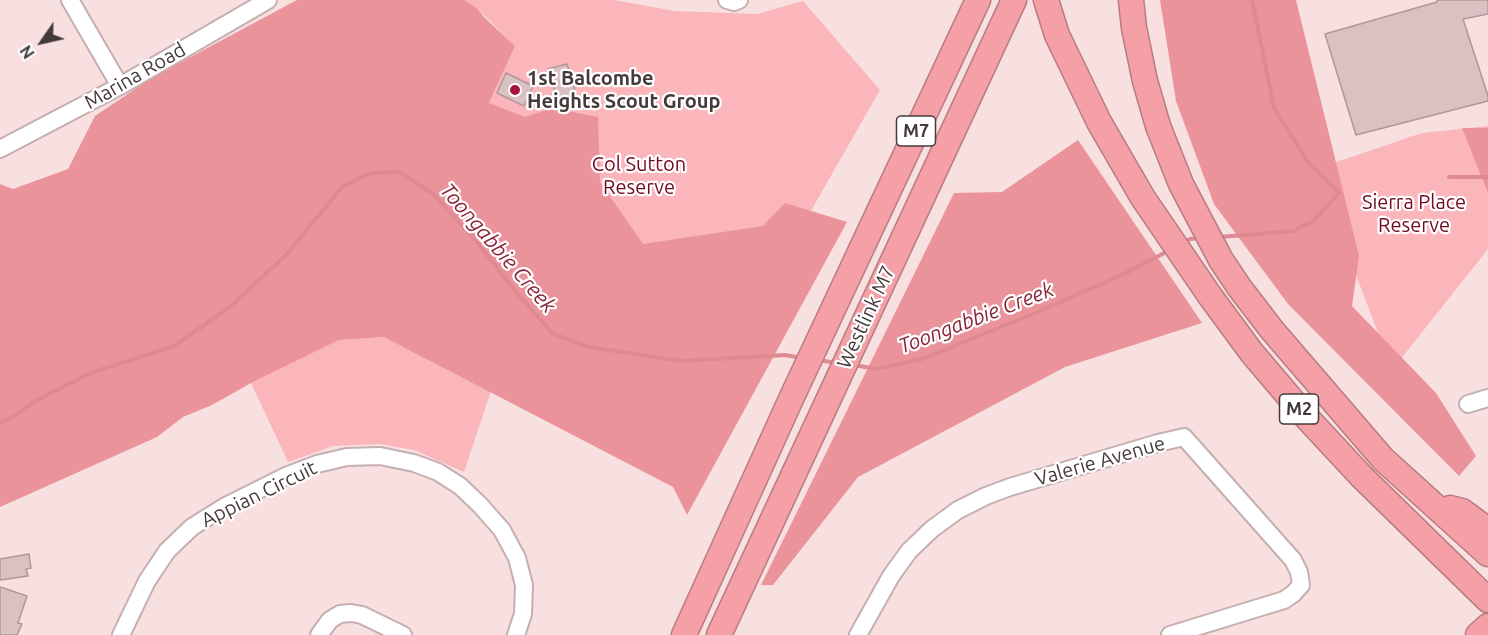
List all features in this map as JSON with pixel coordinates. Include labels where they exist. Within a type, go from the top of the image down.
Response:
[{"type":"highway","name":"Westlink M7","points":[[684,635],[978,0]]},
{"type":"highway","name":"Westlink M7","points":[[718,635],[1014,0]]},
{"type":"highway","name":"M2","points":[[1046,0],[1058,36],[1077,79],[1143,198],[1210,296],[1308,420],[1369,484],[1488,600]]},
{"type":"highway","name":"M2","points":[[1131,0],[1134,28],[1145,81],[1158,126],[1180,184],[1204,231],[1239,287],[1348,420],[1383,459],[1488,554]]},
{"type":"highway","name":"M2","points":[[1430,503],[1462,511],[1488,530]]},
{"type":"highway","points":[[1478,635],[1488,626]]},
{"type":"street","points":[[70,0],[120,86]]},
{"type":"street","name":"Marina Road","points":[[0,149],[120,86],[267,0]]},
{"type":"street","points":[[727,0],[734,2],[739,0]]},
{"type":"street","points":[[1468,404],[1488,398]]},
{"type":"street","name":"Valerie Avenue","points":[[858,635],[891,576],[909,551],[958,510],[1010,487],[1158,442],[1184,437],[1293,560],[1299,572],[1301,585],[1284,600],[1170,635]]},
{"type":"street","name":"Appian Circuit","points":[[121,635],[147,581],[167,551],[192,527],[224,507],[286,476],[317,464],[347,457],[380,456],[414,463],[438,472],[460,486],[502,530],[523,560],[523,614],[516,635]]},
{"type":"street","points":[[319,635],[330,620],[340,614],[351,613],[362,615],[403,635]]},
{"type":"green space","name":"Col Sutton Reserve","points":[[464,0],[614,0],[675,11],[757,14],[803,1],[880,90],[749,319],[431,231],[515,46],[477,8]]},
{"type":"green space","name":"Sierra Place Reserve","points":[[1488,126],[1488,249],[1392,370],[1316,169],[1422,133]]},
{"type":"green space","points":[[385,337],[491,391],[464,472],[414,450],[380,444],[333,446],[288,462],[251,383],[339,340]]},
{"type":"shaded area","points":[[297,0],[464,0],[477,8],[515,46],[489,103],[525,117],[552,108],[598,117],[600,182],[643,244],[763,226],[785,203],[847,222],[687,515],[673,487],[384,337],[339,340],[251,383],[212,405],[183,417],[157,437],[0,507],[0,184],[13,189],[68,169],[95,116],[153,77]]},
{"type":"shaded area","points":[[1160,0],[1296,0],[1359,256],[1352,306],[1436,393],[1476,456],[1459,476],[1288,304],[1214,204],[1176,101]]},
{"type":"shaded area","points":[[1462,128],[1488,128],[1488,193]]},
{"type":"shaded area","points":[[1078,140],[1202,323],[1065,367],[858,477],[773,585],[761,585],[954,193],[1002,192]]},
{"type":"building","points":[[1437,0],[1488,0],[1488,14],[1463,19],[1488,101],[1356,135],[1325,34],[1437,2]]},
{"type":"building","points":[[567,64],[577,97],[558,102],[548,69]]},
{"type":"building","name":"1st Balcombe Heights Scout Group","points":[[506,73],[533,86],[524,106],[497,93]]},
{"type":"building","points":[[29,554],[31,568],[26,569],[28,576],[0,580],[0,559]]},
{"type":"building","points":[[0,587],[27,596],[18,623],[22,624],[17,635],[0,635]]},
{"type":"waterway","points":[[1220,237],[1293,231],[1313,221],[1339,193],[1308,162],[1274,108],[1252,0]]},
{"type":"waterway","name":"Toongabbie Creek","points":[[0,423],[35,401],[93,372],[174,346],[230,307],[286,255],[343,186],[371,173],[399,172],[433,194],[473,237],[516,292],[553,334],[589,347],[681,361],[785,355],[802,358]]},
{"type":"waterway","name":"Toongabbie Creek","points":[[1449,177],[1488,177]]},
{"type":"waterway","name":"Toongabbie Creek","points":[[1185,242],[1200,238]]},
{"type":"waterway","name":"Toongabbie Creek","points":[[854,365],[877,369],[922,359],[1033,314],[1124,274],[1170,250]]},
{"type":"waterway","name":"Toongabbie Creek","points":[[818,360],[837,363]]},
{"type":"place","name":"1st Balcombe Heights Scout Group","points":[[515,90]]}]
